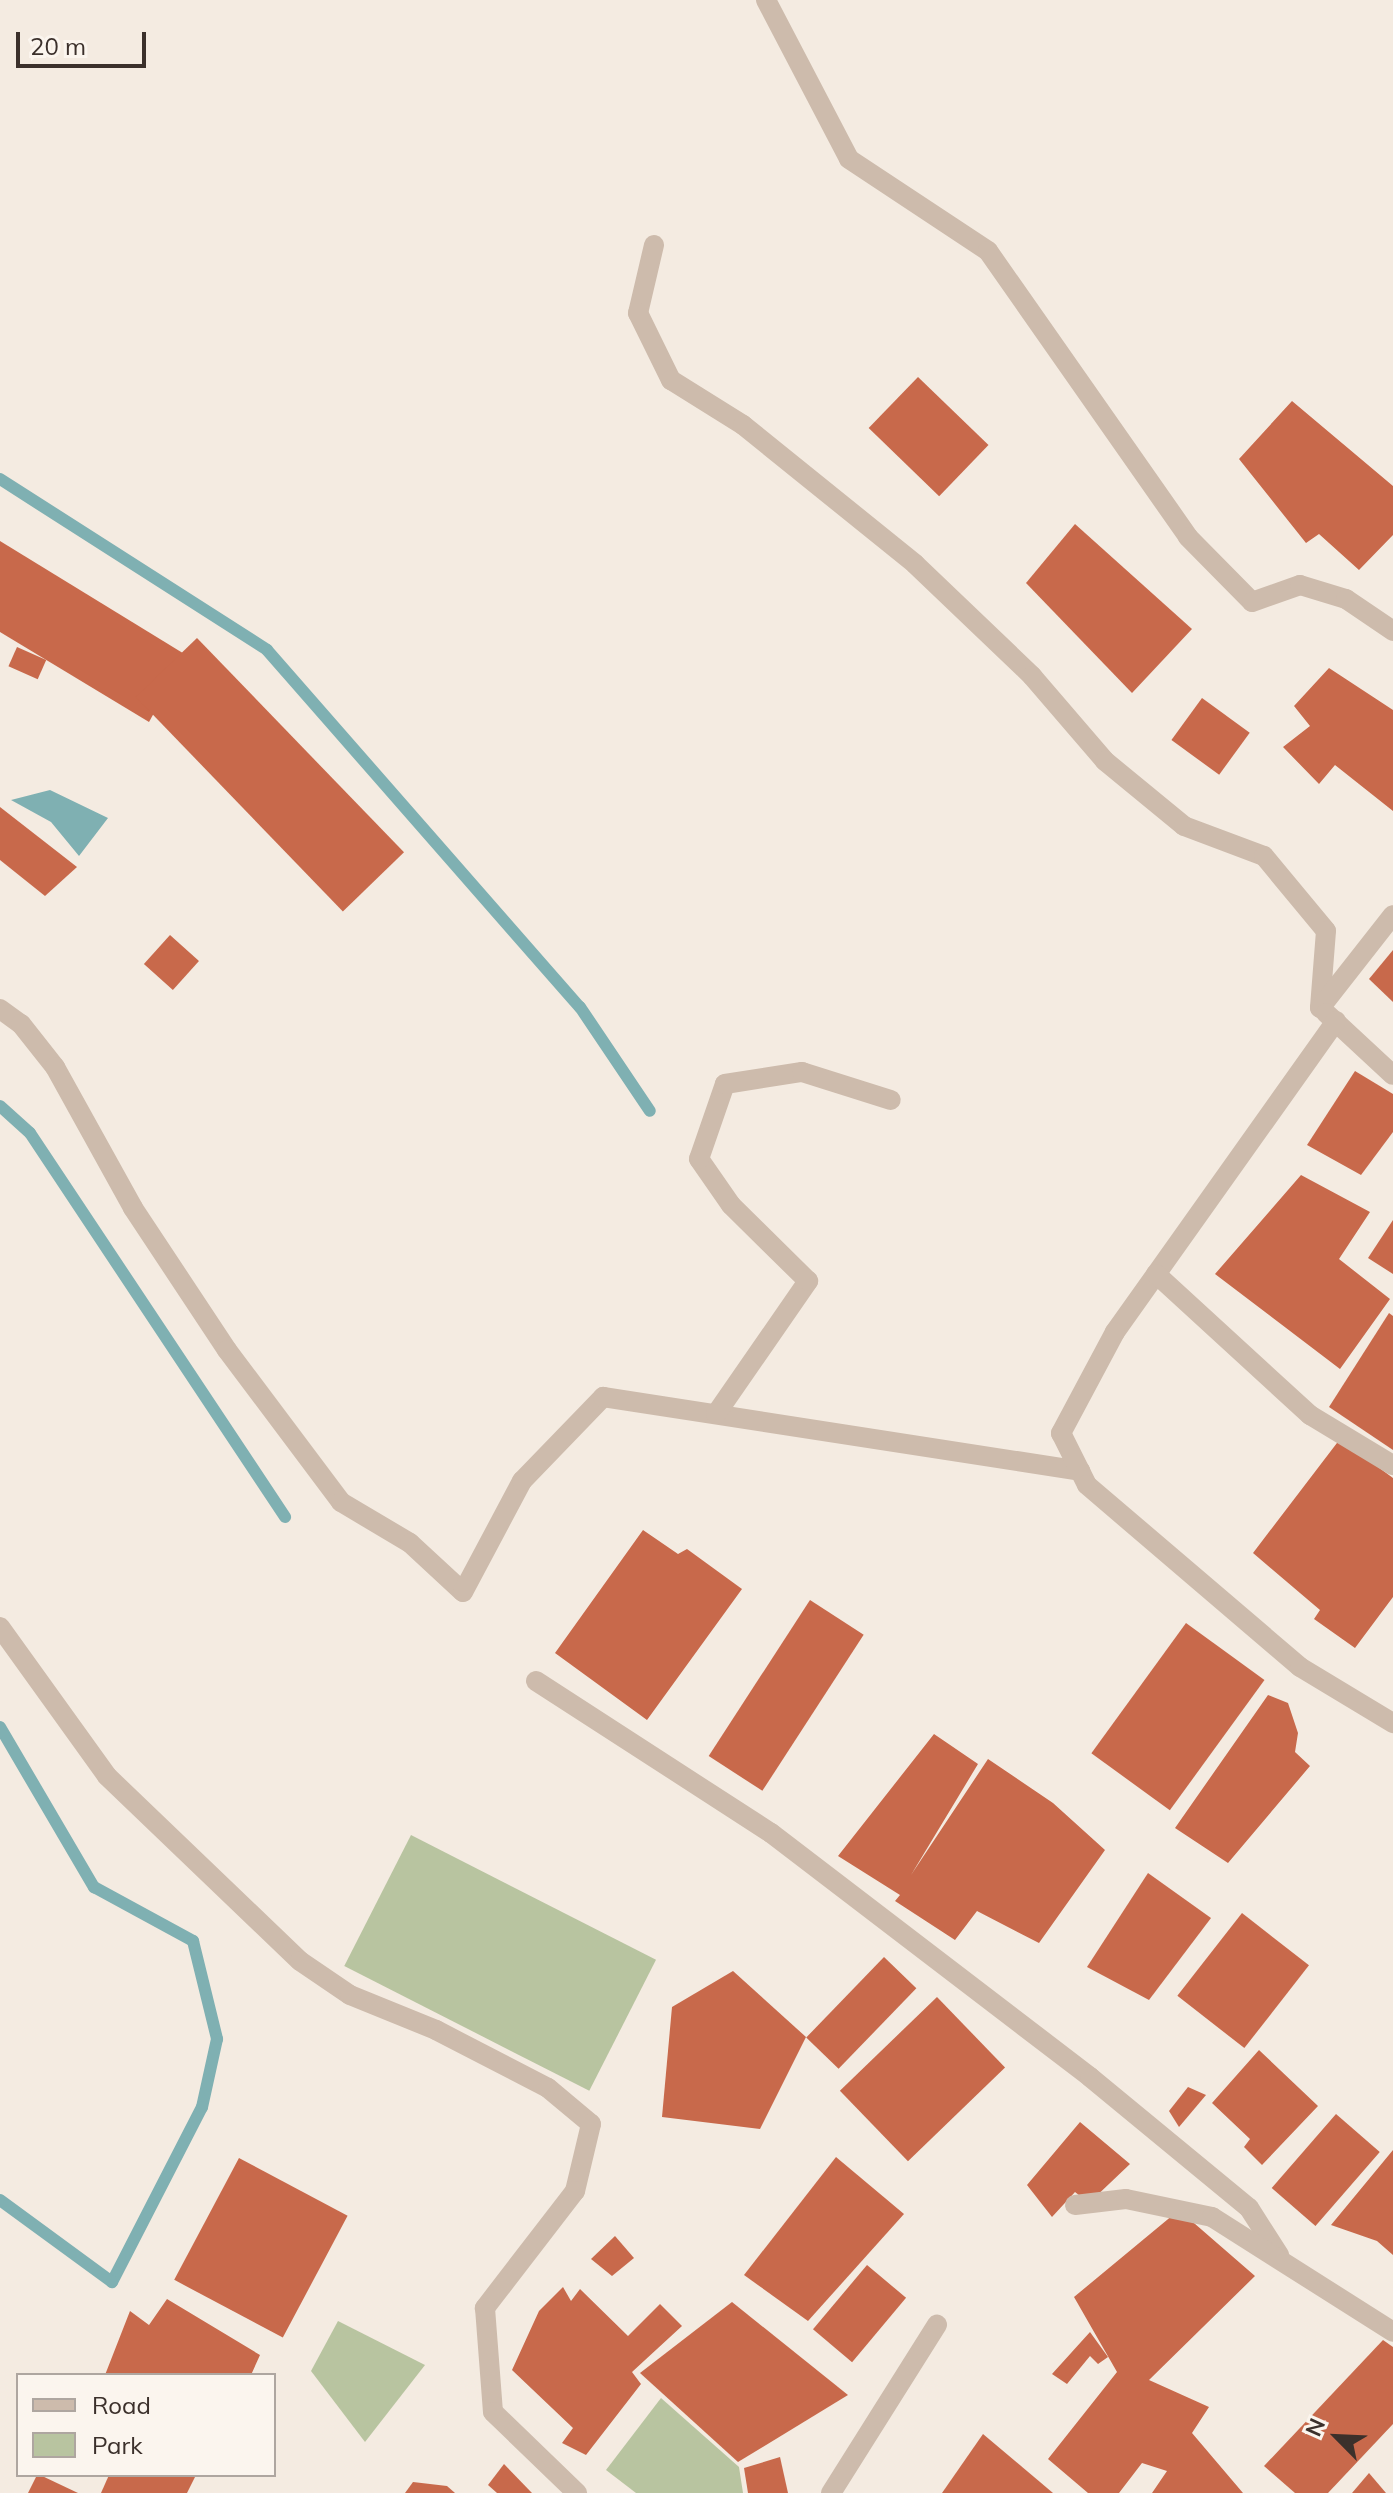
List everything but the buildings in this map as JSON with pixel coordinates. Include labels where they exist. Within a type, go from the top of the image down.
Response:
[{"type":"street","points":[[766,0],[849,159],[988,251],[1188,537],[1252,602],[1300,585],[1346,599],[1393,631]]},
{"type":"street","points":[[654,245],[638,313],[671,380],[743,425],[915,564],[1032,676],[1105,761],[1184,826],[1264,856],[1326,931],[1328,1015],[1393,1075]]},
{"type":"street","points":[[1393,915],[1115,1332],[1061,1433],[1087,1485],[1300,1667],[1393,1723]]},
{"type":"street","points":[[0,1009],[21,1024],[55,1067],[133,1208],[193,1299],[341,1502],[410,1543],[463,1592],[522,1481],[603,1397],[1080,1471]]},
{"type":"street","points":[[716,1414],[808,1281],[731,1205],[699,1159],[725,1084],[802,1072],[891,1100]]},
{"type":"street","points":[[1156,1274],[1310,1415],[1393,1465]]},
{"type":"street","points":[[0,1627],[107,1776],[300,1961],[350,1995],[436,2030],[548,2088],[591,2124],[575,2191],[485,2308],[493,2412],[577,2493]]},
{"type":"street","points":[[536,1681],[771,1833],[1090,2077],[1249,2208],[1279,2255]]},
{"type":"street","points":[[1075,2205],[1126,2199],[1212,2217],[1279,2255],[1393,2332]]},
{"type":"street","points":[[831,2493],[937,2325]]},
{"type":"green space","points":[[411,1835],[656,1960],[589,2091],[344,1966]]},
{"type":"green space","points":[[338,2321],[425,2365],[365,2442],[311,2371]]},
{"type":"green space","points":[[661,2398],[739,2467],[743,2493],[636,2493],[606,2470]]},
{"type":"water","points":[[50,790],[108,818],[79,856],[51,822],[11,800]]},
{"type":"waterway","points":[[0,479],[267,650],[580,1007],[650,1111]]},
{"type":"waterway","points":[[0,1106],[30,1133],[285,1517]]},
{"type":"waterway","points":[[0,1727],[94,1887],[193,1941],[217,2039],[202,2107],[112,2282],[0,2200]]}]
